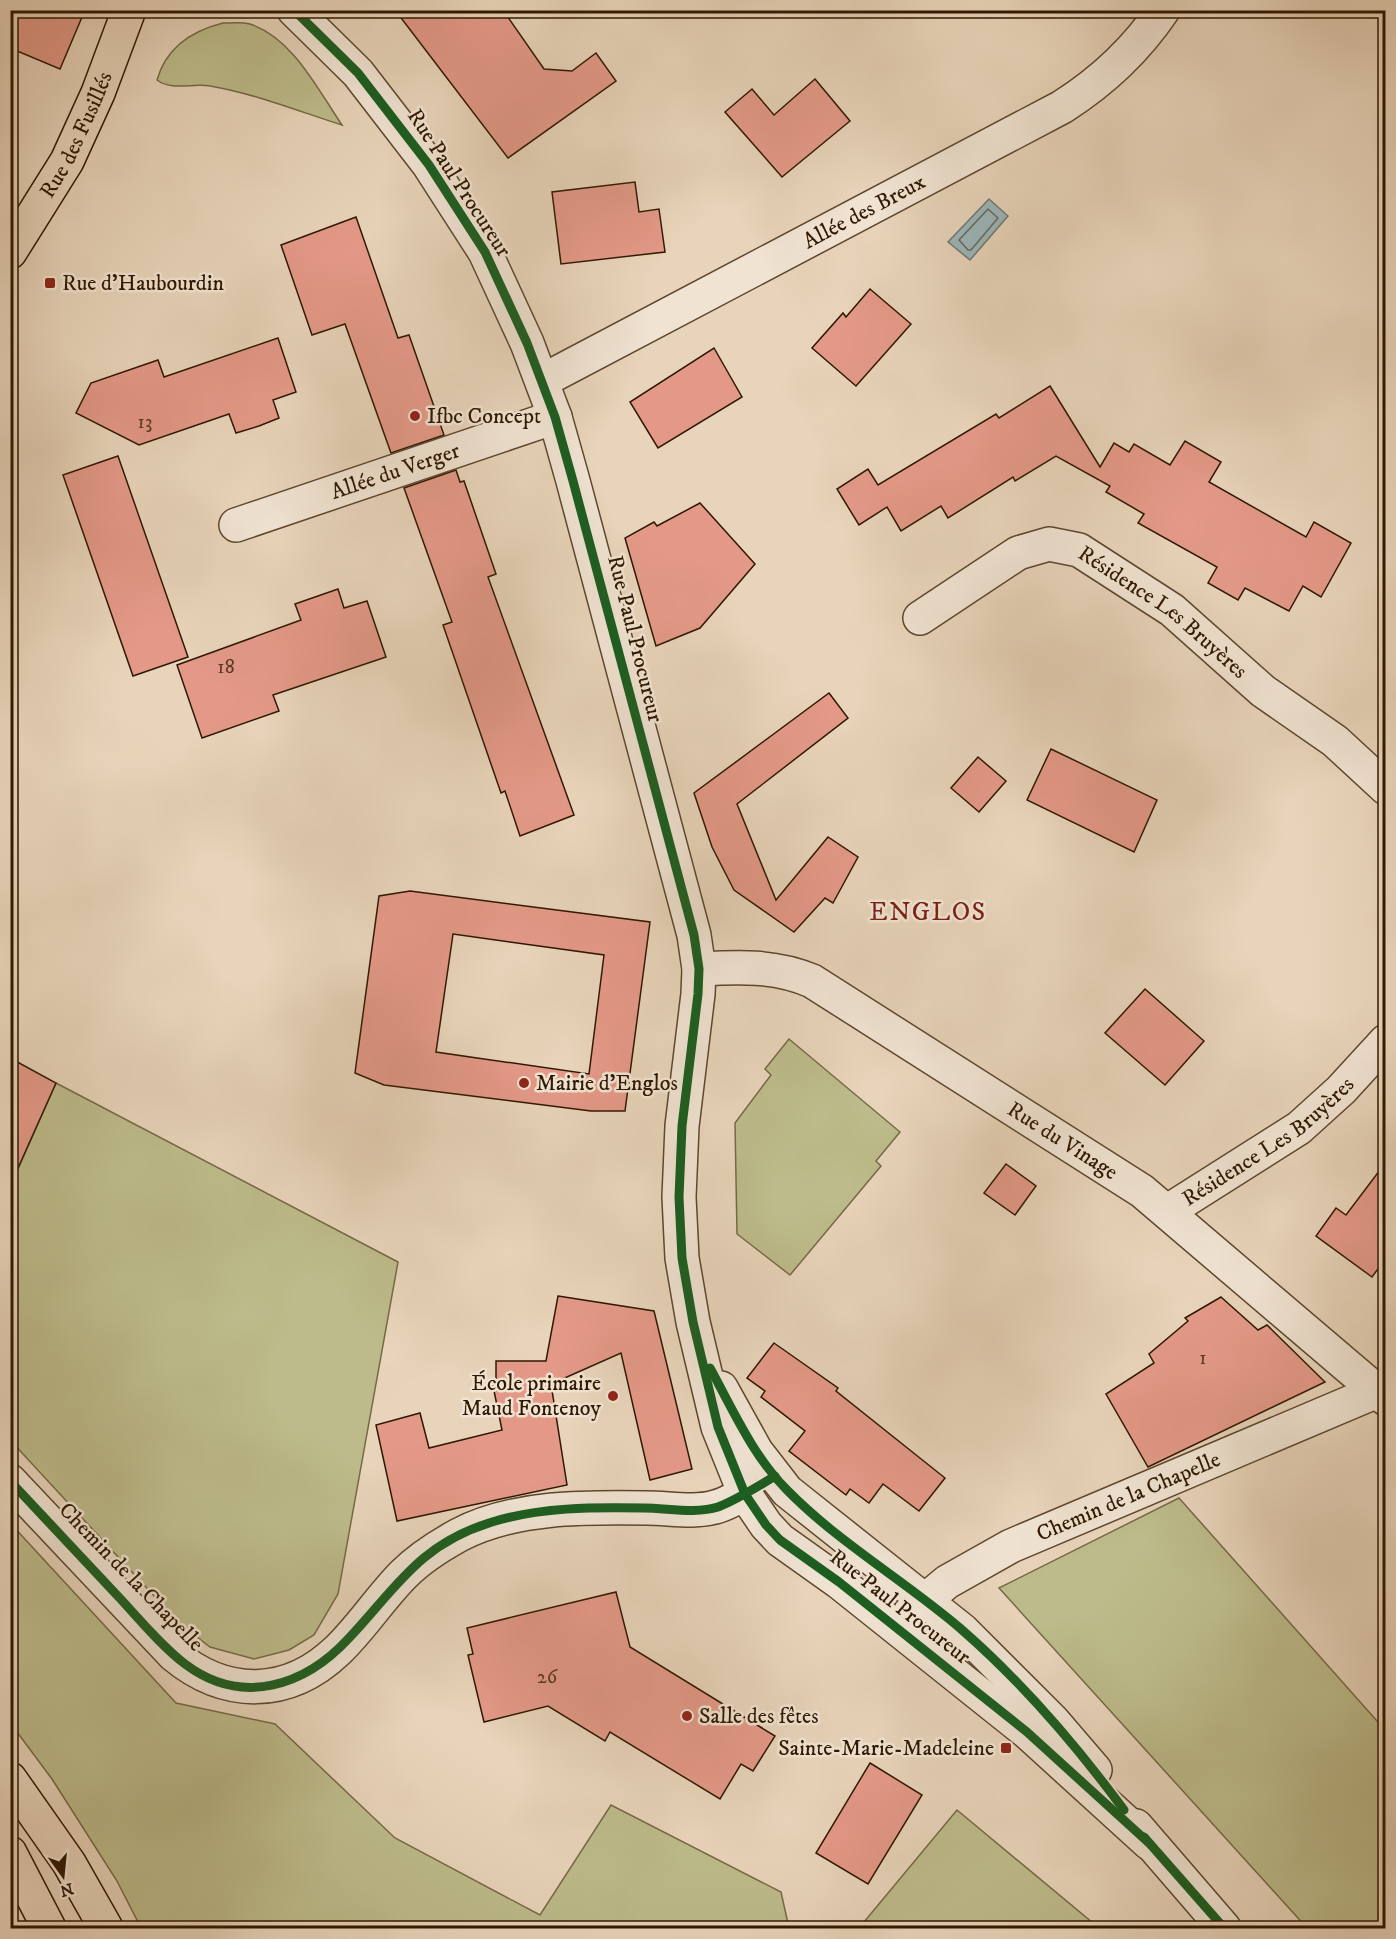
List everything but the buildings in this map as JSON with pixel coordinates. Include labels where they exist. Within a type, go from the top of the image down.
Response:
[{"type":"main road","name":"Rue des Fusillés","points":[[10,252],[67,161],[98,93],[129,10]]},
{"type":"main road","points":[[10,1779],[69,1863],[106,1929]]},
{"type":"main road","points":[[10,1853],[49,1929]]},
{"type":"street","name":"Rue Paul Procureur","points":[[294,10],[358,73],[435,174],[485,252],[542,381],[555,417],[651,780],[688,906],[699,969],[682,1126],[679,1197],[682,1258],[720,1436],[745,1494],[766,1525],[780,1540],[895,1626],[1042,1745],[1149,1843]]},
{"type":"street","name":"Allée des Breux","points":[[542,381],[1062,107],[1104,77],[1141,40],[1163,10]]},
{"type":"street","name":"Allée du Verger","points":[[236,525],[555,417]]},
{"type":"street","name":"Résidence Les Bruyères","points":[[920,618],[1018,553],[1049,544],[1079,550],[1172,610],[1256,685],[1335,741],[1386,788]]},
{"type":"street","name":"Rue du Vinage","points":[[699,969],[770,968],[794,973],[812,981],[1111,1170],[1168,1211],[1380,1395]]},
{"type":"street","name":"Résidence Les Bruyères","points":[[1168,1211],[1299,1128],[1341,1090],[1386,1041]]},
{"type":"street","name":"Rue Paul Procureur","points":[[701,1353],[751,1443],[787,1491],[845,1539],[926,1599],[981,1648],[1053,1721],[1085,1758],[1149,1843],[1224,1929]]},
{"type":"street","name":"Chemin de la Chapelle","points":[[895,1626],[947,1582],[1011,1546],[1380,1395]]},
{"type":"street","name":"Chemin de la Chapelle","points":[[10,1481],[174,1655],[186,1665],[214,1680],[243,1687],[279,1684],[297,1678],[324,1662],[351,1637],[405,1572],[423,1557],[464,1532],[488,1523],[558,1510],[700,1509],[717,1507],[745,1494]]},
{"type":"shaded area","points":[[223,23],[250,24],[279,41],[292,53],[314,81],[342,125],[227,89],[203,85],[169,85],[157,80],[167,59],[181,42],[211,26]]},
{"type":"shaded area","points":[[789,1039],[900,1132],[876,1161],[881,1166],[790,1275],[737,1234],[735,1123],[771,1075],[765,1069]]},
{"type":"shaded area","points":[[56,1083],[398,1262],[338,1594],[314,1635],[289,1650],[254,1659],[210,1647],[179,1623],[11,1441],[11,1177],[14,1178]]},
{"type":"shaded area","points":[[1179,1498],[1385,1730],[1385,1928],[1307,1928],[999,1588]]},
{"type":"shaded area","points":[[11,1524],[176,1703],[275,1724],[395,1838],[540,1915],[611,1805],[781,1892],[789,1928],[141,1928],[117,1881],[52,1779],[11,1724]]},
{"type":"shaded area","points":[[957,1810],[1099,1928],[859,1928]]},
{"type":"water","points":[[989,199],[1008,216],[970,260],[948,242]]},
{"type":"cycle path","points":[[294,10],[358,73],[429,165],[485,252],[527,343],[555,417],[694,935],[699,969],[682,1126],[679,1197],[682,1258],[693,1322],[718,1427],[745,1494],[766,1525],[780,1540],[839,1582],[1027,1732],[1149,1843]]},
{"type":"cycle path","points":[[710,1368],[754,1448],[787,1490],[850,1545],[940,1611],[984,1650],[1048,1715],[1124,1810]]},
{"type":"cycle path","points":[[10,1481],[148,1630],[175,1656],[207,1677],[228,1685],[250,1687],[272,1685],[293,1679],[332,1655],[410,1570],[444,1543],[465,1532],[508,1518],[566,1509],[709,1509],[733,1500],[775,1476]]},
{"type":"cycle path","points":[[1144,1837],[1224,1928]]},
{"type":"place","name":"Rue d'Haubourdin","points":[[50,283]]},
{"type":"place","name":"Ifbc Concept","points":[[415,416]]},
{"type":"place","name":"Mairie d'Englos","points":[[524,1083]]},
{"type":"place","name":"École primaire Maud Fontenoy","points":[[613,1396]]},
{"type":"place","name":"Salle des fêtes","points":[[687,1716]]},
{"type":"place","name":"Sainte-Marie-Madeleine","points":[[1006,1748]]},
{"type":"district","name":"ENGLOS","points":[[928,912]]}]
